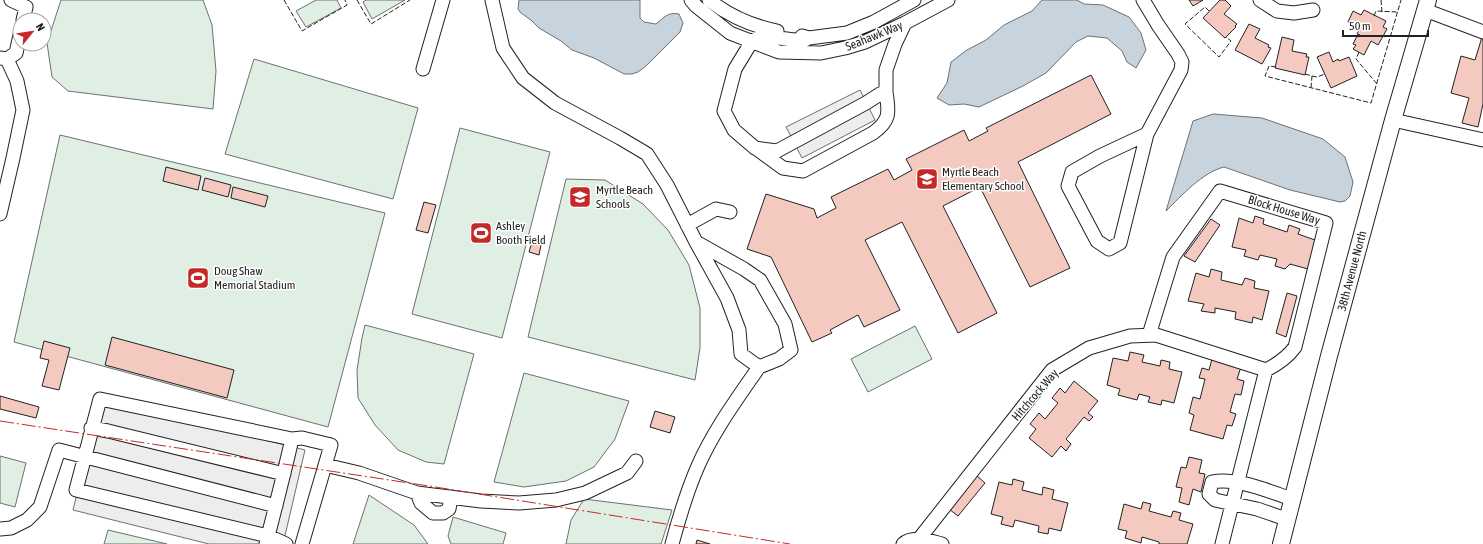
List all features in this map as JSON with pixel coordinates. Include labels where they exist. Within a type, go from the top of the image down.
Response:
[{"type":"main road","name":"38th Avenue North","points":[[1281,544],[1286,518],[1393,120],[1426,5]]},
{"type":"street","points":[[11,0],[26,9]]},
{"type":"street","points":[[423,69],[443,0]]},
{"type":"street","points":[[492,0],[503,48],[524,78],[554,103],[647,154],[667,185],[727,298],[739,330],[742,354],[759,367]]},
{"type":"street","name":"Seahawk Way","points":[[691,0],[696,6],[730,33],[779,52],[821,53],[865,42],[905,23],[942,2]]},
{"type":"street","name":"Seahawk Way","points":[[710,0],[737,18],[761,28],[809,38],[847,33],[874,22],[897,4],[914,0]]},
{"type":"street","points":[[1143,0],[1182,62],[1181,70],[1147,134],[1120,243],[1109,249],[1096,241],[1068,186],[1072,172],[1100,156],[1147,134]]},
{"type":"street","points":[[1260,0],[1277,11],[1294,13],[1313,10]]},
{"type":"street","points":[[897,4],[912,12],[942,2]]},
{"type":"street","points":[[1426,5],[1483,32]]},
{"type":"street","points":[[809,38],[803,41],[762,36],[752,41],[735,69],[724,111],[734,130],[755,148],[783,168],[803,171],[882,127],[889,112],[886,92],[886,70],[895,44],[905,23]]},
{"type":"street","points":[[0,214],[23,110],[17,81],[3,58],[16,52]]},
{"type":"street","points":[[755,148],[777,151],[886,92]]},
{"type":"street","points":[[1393,120],[1483,140]]},
{"type":"street","name":"Block House Way","points":[[1149,335],[1173,257],[1220,190],[1326,223],[1295,347],[1288,356],[1266,370]]},
{"type":"street","points":[[687,225],[716,209],[730,212]]},
{"type":"street","points":[[672,544],[681,512],[698,466],[719,426],[759,367],[779,359],[791,350],[785,324],[760,280],[744,269],[696,242]]},
{"type":"street","name":"Hitchcock Way","points":[[919,539],[1052,370],[1089,348],[1130,336],[1156,335],[1266,370]]},
{"type":"street","points":[[1222,544],[1266,370]]},
{"type":"street","points":[[286,544],[76,490],[91,428],[100,399],[292,439],[302,438],[331,445],[302,544]]},
{"type":"street","points":[[91,428],[284,474]]},
{"type":"street","points":[[267,540],[292,439]]},
{"type":"street","points":[[0,530],[11,528],[27,520],[40,507],[59,450],[276,506]]},
{"type":"street","points":[[325,466],[359,473],[417,493],[519,503],[556,500],[585,493],[627,473],[636,461]]},
{"type":"street","points":[[1286,518],[1215,500],[1209,494],[1212,482],[1221,480],[1238,482],[1292,498]]},
{"type":"street","points":[[903,544],[905,542],[919,539],[942,544]]},
{"type":"green space","points":[[61,0],[203,0],[212,25],[216,71],[213,109],[68,91],[52,77],[48,52],[52,52],[52,28]]},
{"type":"green space","points":[[316,0],[337,0],[341,8],[306,27],[296,11]]},
{"type":"green space","points":[[366,0],[405,0],[372,19],[363,2]]},
{"type":"green space","points":[[254,59],[418,108],[393,199],[225,154]]},
{"type":"green space","name":"Ashley Booth Field","points":[[460,128],[550,152],[502,338],[412,314]]},
{"type":"green space","name":"Doug Shaw Memorial Stadium","points":[[60,135],[385,213],[328,427],[14,342]]},
{"type":"green space","points":[[566,179],[605,180],[643,204],[668,230],[689,265],[700,308],[700,348],[695,380],[528,337]]},
{"type":"green space","points":[[365,325],[474,354],[444,464],[426,462],[398,450],[375,425],[358,398],[357,370]]},
{"type":"green space","points":[[915,326],[932,359],[868,392],[851,359]]},
{"type":"green space","points":[[524,373],[629,401],[615,439],[594,467],[566,481],[524,487],[494,482]]},
{"type":"green space","points":[[0,456],[26,463],[15,507],[0,503]]},
{"type":"green space","points":[[369,495],[414,525],[428,544],[353,544]]},
{"type":"green space","points":[[584,499],[672,510],[661,544],[566,544],[571,520]]},
{"type":"green space","points":[[453,517],[506,533],[503,544],[451,544],[448,536]]},
{"type":"green space","points":[[108,530],[167,544],[104,544]]},
{"type":"shaded area","points":[[519,0],[640,0],[640,18],[644,22],[656,24],[666,16],[679,14],[683,23],[680,32],[646,66],[638,72],[624,74],[594,58],[572,50],[561,41],[539,28],[520,12],[518,9]]},
{"type":"shaded area","points":[[1042,0],[1077,0],[1084,4],[1103,5],[1129,17],[1141,33],[1146,50],[1136,68],[1127,62],[1122,51],[1107,38],[1088,36],[1076,42],[1046,73],[979,107],[964,104],[949,105],[937,98],[947,83],[951,62],[967,50],[986,40],[1004,25],[1032,11]]},
{"type":"shaded area","points":[[860,90],[875,120],[802,158],[786,127]]},
{"type":"shaded area","points":[[1213,114],[1262,118],[1323,139],[1345,157],[1353,182],[1350,196],[1345,201],[1340,202],[1290,190],[1224,167],[1200,179],[1166,211],[1193,121]]},
{"type":"shaded area","points":[[100,399],[305,450],[283,544],[209,544],[73,510]]},
{"type":"building","points":[[1189,0],[1203,0],[1193,6]]},
{"type":"building","points":[[1220,0],[1225,0],[1231,6],[1224,14],[1237,24],[1225,38],[1203,18]]},
{"type":"building","points":[[1364,10],[1386,21],[1383,27],[1387,29],[1378,45],[1371,41],[1364,55],[1353,49],[1356,45],[1353,44],[1357,36],[1359,37],[1360,35],[1357,34],[1360,28],[1348,22],[1353,11],[1361,15]]},
{"type":"building","points":[[1249,24],[1260,29],[1255,38],[1269,45],[1268,47],[1271,48],[1262,64],[1235,50]]},
{"type":"building","points":[[1282,37],[1294,40],[1292,51],[1307,54],[1306,57],[1309,57],[1305,75],[1275,68]]},
{"type":"building","points":[[1482,37],[1483,104],[1478,127],[1462,123],[1469,98],[1451,93],[1461,56],[1475,60]]},
{"type":"building","points":[[1329,52],[1333,62],[1338,59],[1339,61],[1349,57],[1357,76],[1331,88],[1317,57]]},
{"type":"building","name":"Myrtle Beach Elementary School","points":[[1091,75],[1111,114],[1018,162],[1070,268],[1030,287],[980,187],[943,206],[997,313],[958,333],[902,222],[865,240],[900,310],[864,327],[858,315],[830,330],[832,333],[812,342],[771,257],[747,249],[766,194],[814,209],[817,218],[836,208],[831,197],[888,169],[894,180],[912,170],[906,159],[964,130],[969,141],[988,131],[986,128]]},
{"type":"building","points":[[166,167],[201,176],[198,190],[163,181]]},
{"type":"building","points":[[205,178],[231,185],[228,197],[202,190]]},
{"type":"building","points":[[233,187],[268,196],[265,207],[231,198]]},
{"type":"building","points":[[424,202],[436,205],[428,233],[416,230]]},
{"type":"building","points":[[1255,216],[1264,219],[1263,224],[1287,232],[1289,225],[1300,229],[1298,234],[1318,241],[1308,269],[1290,264],[1285,269],[1275,266],[1277,259],[1260,255],[1258,260],[1244,256],[1246,250],[1232,247],[1239,218],[1253,223]]},
{"type":"building","points":[[1211,219],[1220,225],[1195,262],[1184,256]]},
{"type":"building","points":[[533,238],[542,240],[539,255],[529,252]]},
{"type":"building","points":[[1211,269],[1222,272],[1221,280],[1242,285],[1245,278],[1255,281],[1254,288],[1269,291],[1262,320],[1253,317],[1252,323],[1235,319],[1236,312],[1215,308],[1215,313],[1201,311],[1204,304],[1188,301],[1196,273],[1209,277]]},
{"type":"building","points":[[1287,293],[1297,296],[1286,337],[1276,333]]},
{"type":"building","points":[[112,337],[234,370],[227,398],[105,365]]},
{"type":"building","points":[[44,341],[70,348],[59,390],[42,386],[49,360],[40,358]]},
{"type":"building","points":[[1130,352],[1144,355],[1142,362],[1160,366],[1161,360],[1170,362],[1169,369],[1182,372],[1174,403],[1162,400],[1161,405],[1148,402],[1150,397],[1139,394],[1137,400],[1118,395],[1120,389],[1107,385],[1113,358],[1128,361]]},
{"type":"building","points":[[1212,359],[1241,367],[1237,379],[1244,381],[1241,395],[1235,394],[1230,412],[1236,414],[1232,426],[1227,425],[1223,439],[1190,430],[1194,415],[1189,413],[1193,397],[1200,399],[1205,379],[1199,378],[1202,368],[1209,370]]},
{"type":"building","points":[[1074,381],[1098,401],[1088,413],[1093,417],[1089,421],[1084,417],[1066,439],[1071,444],[1066,451],[1061,446],[1052,457],[1029,438],[1036,429],[1030,424],[1039,413],[1045,419],[1058,403],[1052,398],[1060,388],[1065,393]]},
{"type":"building","points":[[0,396],[39,407],[36,418],[0,409]]},
{"type":"building","points":[[655,411],[675,417],[670,433],[650,427]]},
{"type":"building","points":[[1189,457],[1202,460],[1199,473],[1205,474],[1201,492],[1193,489],[1189,505],[1179,502],[1182,488],[1176,487],[1181,467],[1186,468]]},
{"type":"building","points":[[976,475],[985,483],[958,516],[949,509]]},
{"type":"building","points":[[1013,479],[1024,482],[1022,490],[1042,495],[1043,487],[1054,490],[1052,499],[1068,503],[1061,531],[1049,528],[1048,534],[1038,532],[1039,526],[1015,520],[1013,527],[1001,524],[1003,517],[991,514],[999,482],[1012,485]]},
{"type":"building","points":[[1143,502],[1151,504],[1149,511],[1171,517],[1173,511],[1181,513],[1179,520],[1193,524],[1187,544],[1159,544],[1159,542],[1142,537],[1141,543],[1125,538],[1127,531],[1118,529],[1124,504],[1141,509]]},
{"type":"building","points":[[697,540],[710,544],[696,544]]},
{"type":"fence","points":[[284,0],[302,31],[347,5],[345,0]]},
{"type":"fence","points":[[357,0],[371,24],[410,0]]},
{"type":"fence","points":[[1381,0],[1382,12]]},
{"type":"fence","points":[[1276,67],[1269,66],[1265,76],[1371,103],[1401,0]]},
{"type":"fence","points":[[1209,11],[1205,7],[1185,24],[1219,57],[1231,41],[1226,37]]},
{"type":"fence","points":[[1374,16],[1376,11],[1397,12]]},
{"type":"fence","points":[[1359,52],[1356,59],[1377,84]]},
{"type":"fence","points":[[1305,74],[1312,76],[1311,88]]},
{"type":"fence","points":[[1312,76],[1317,77],[1325,74]]},
{"type":"power","points":[[0,421],[429,486],[790,544]]},
{"type":"place","name":"Myrtle Beach Elementary School","points":[[927,179]]},
{"type":"place","name":"Myrtle Beach Schools","points":[[580,197]]},
{"type":"place","name":"Ashley Booth Field","points":[[481,233]]},
{"type":"place","name":"Doug Shaw Memorial Stadium","points":[[198,278]]}]
